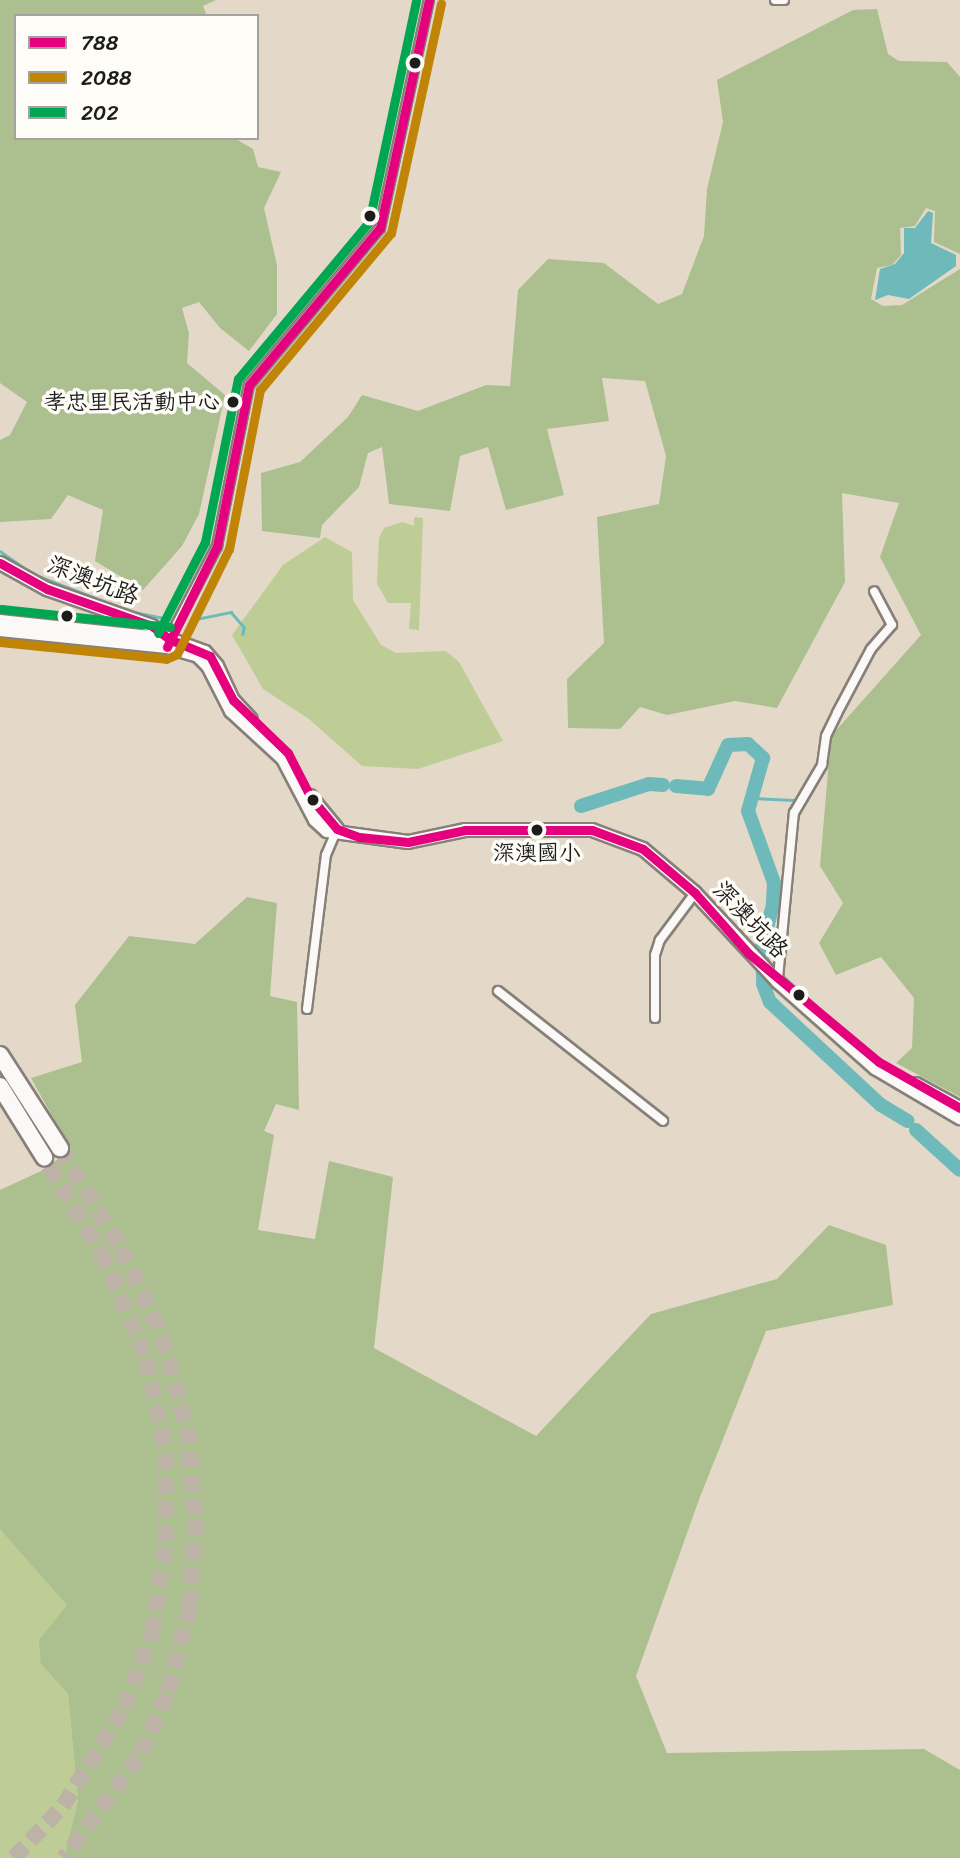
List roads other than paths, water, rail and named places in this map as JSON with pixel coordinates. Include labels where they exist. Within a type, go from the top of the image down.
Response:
[{"type":"highway","points":[[0,1055],[60,1148]]},
{"type":"highway","points":[[0,1086],[44,1157]]},
{"type":"main road","name":"深澳坑路","points":[[0,563],[47,589],[152,626],[168,643],[211,656],[233,700],[288,753],[311,798],[337,829],[359,837],[408,842],[465,830],[592,830],[643,849],[695,893],[760,963],[879,1062],[960,1108]]},
{"type":"main road","points":[[0,621],[168,643]]},
{"type":"main road","points":[[0,630],[168,643]]},
{"type":"main road","name":"深澳坑路","points":[[775,976],[875,1068],[960,1118]]},
{"type":"street","points":[[168,643],[217,546],[252,379],[380,228],[429,0]]},
{"type":"street","points":[[775,0],[784,0]]},
{"type":"street","points":[[775,976],[794,813],[822,765],[826,736],[837,713],[871,649],[891,625],[874,592]]},
{"type":"street","points":[[307,1009],[326,855],[337,829]]},
{"type":"street","points":[[655,1018],[655,955],[660,940],[695,893]]},
{"type":"street","points":[[498,991],[663,1121]]},
{"type":"water","points":[[928,211],[933,213],[931,243],[956,255],[956,266],[909,299],[888,295],[875,300],[880,269],[895,264],[904,253],[904,228],[915,228]]},
{"type":"waterway","points":[[0,551],[33,574],[129,611],[169,619]]},
{"type":"waterway","points":[[191,620],[231,612],[244,627],[243,634]]},
{"type":"waterway","points":[[676,786],[708,789],[728,745],[748,744],[763,758],[748,811],[774,883],[773,905],[762,946],[763,984],[770,1002],[881,1105],[908,1121]]},
{"type":"waterway","points":[[581,806],[649,784],[663,785]]},
{"type":"waterway","points":[[754,798],[794,800]]},
{"type":"waterway","points":[[916,1130],[960,1170]]},
{"type":"tunnel","points":[[60,1148],[121,1248],[162,1336],[187,1428],[196,1519],[190,1606],[167,1695],[139,1757],[64,1858]]},
{"type":"tunnel","points":[[14,1858],[63,1806],[124,1708],[152,1634],[166,1541],[165,1445],[145,1355],[106,1262],[44,1157]]},
{"type":"place","name":"孝忠里民活動中心","points":[[233,402]]},
{"type":"place","name":"深澳國小","points":[[537,830]]}]
